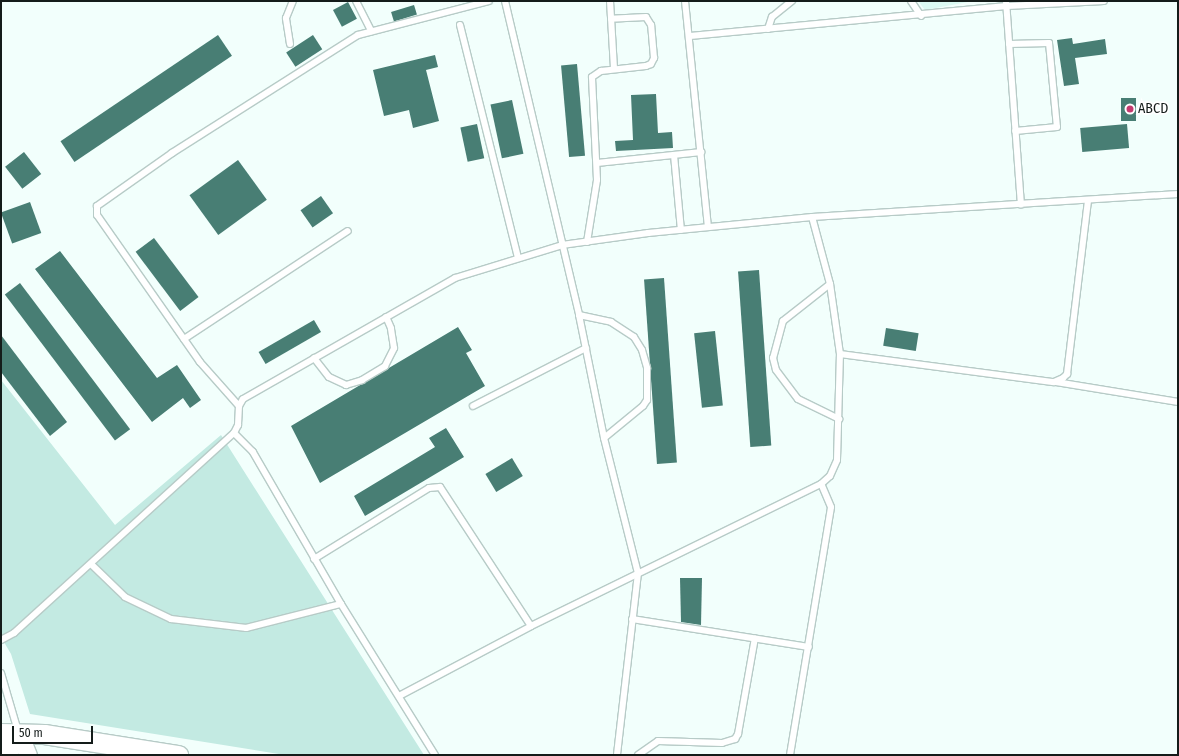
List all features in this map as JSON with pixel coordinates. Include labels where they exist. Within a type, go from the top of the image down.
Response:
[{"type":"main road","points":[[6,731],[44,734],[178,755]]},
{"type":"street","points":[[6,731],[11,755]]},
{"type":"street","points":[[6,731],[28,755]]},
{"type":"lane","points":[[290,44],[286,18],[293,1]]},
{"type":"lane","points":[[356,1],[371,31]]},
{"type":"lane","points":[[239,406],[200,362],[97,215],[97,206],[172,153],[349,40],[371,31],[489,1]]},
{"type":"lane","points":[[505,1],[579,315],[604,438],[638,573],[617,755]]},
{"type":"lane","points":[[610,1],[614,69]]},
{"type":"lane","points":[[685,1],[690,36],[708,227]]},
{"type":"lane","points":[[768,29],[772,17],[792,1]]},
{"type":"lane","points":[[911,1],[921,16]]},
{"type":"lane","points":[[690,36],[921,16],[1006,3],[1104,1]]},
{"type":"lane","points":[[1006,3],[1021,204]]},
{"type":"lane","points":[[587,242],[597,186],[597,163],[591,82],[595,73],[614,69],[646,66],[651,64],[654,58],[651,25],[646,18],[611,19]]},
{"type":"lane","points":[[460,25],[518,257]]},
{"type":"lane","points":[[1010,44],[1049,43],[1057,127],[1015,131]]},
{"type":"lane","points":[[597,163],[701,152]]},
{"type":"lane","points":[[674,155],[681,230]]},
{"type":"lane","points":[[1,640],[14,633],[234,433],[238,425],[239,406],[250,394],[455,278],[518,257],[562,245],[681,230],[812,217],[1178,194]]},
{"type":"lane","points":[[1054,382],[1067,374],[1088,200]]},
{"type":"lane","points":[[399,696],[531,626],[821,484],[834,468],[839,419],[840,354],[830,284],[812,217]]},
{"type":"lane","points":[[184,339],[348,230]]},
{"type":"lane","points":[[830,284],[783,321],[773,358],[776,370],[798,399],[839,419]]},
{"type":"lane","points":[[579,315],[611,322],[634,337],[642,350],[647,368],[647,400],[644,406],[604,438]]},
{"type":"lane","points":[[314,358],[329,377],[346,385],[362,380],[385,366],[394,348],[391,328],[386,317]]},
{"type":"lane","points":[[473,406],[586,348]]},
{"type":"lane","points":[[840,354],[1054,382],[1178,402]]},
{"type":"lane","points":[[234,433],[253,452],[341,604],[435,755]]},
{"type":"lane","points":[[790,755],[831,507],[821,484]]},
{"type":"lane","points":[[314,559],[429,488],[440,487],[531,626]]},
{"type":"lane","points":[[91,564],[125,597],[171,619],[246,628],[341,604]]},
{"type":"lane","points":[[632,619],[809,647]]},
{"type":"lane","points":[[638,755],[658,741],[722,743],[735,738],[738,734],[755,638]]},
{"type":"lane","points":[[1,673],[6,731]]},
{"type":"lane","points":[[1,753],[11,755]]},
{"type":"shaded area","points":[[918,1],[973,1],[925,10]]},
{"type":"shaded area","points":[[1,380],[115,525],[221,435],[424,755],[285,755],[30,714],[11,654],[1,637]]},
{"type":"building","points":[[348,2],[357,19],[342,27],[333,10]]},
{"type":"building","points":[[414,5],[417,15],[394,22],[391,12]]},
{"type":"building","points":[[218,35],[232,56],[74,162],[60,141]]},
{"type":"building","points":[[313,35],[322,49],[295,67],[286,52]]},
{"type":"building","points":[[1072,38],[1073,44],[1105,39],[1107,54],[1075,58],[1079,84],[1064,86],[1057,40]]},
{"type":"building","points":[[435,55],[438,67],[426,70],[439,121],[413,128],[409,110],[384,116],[373,70]]},
{"type":"building","points":[[577,64],[585,156],[569,157],[561,65]]},
{"type":"building","points":[[656,94],[658,133],[672,132],[673,148],[616,151],[615,141],[633,140],[631,95]]},
{"type":"building","name":"ABCD","points":[[1121,98],[1136,98],[1136,121],[1121,121]]},
{"type":"building","points":[[512,100],[523,154],[502,158],[490,105]]},
{"type":"building","points":[[477,124],[484,158],[468,162],[460,128]]},
{"type":"building","points":[[1127,124],[1129,148],[1082,152],[1080,128]]},
{"type":"building","points":[[24,152],[41,174],[22,189],[5,167]]},
{"type":"building","points":[[238,160],[267,200],[218,235],[189,195]]},
{"type":"building","points":[[321,196],[333,213],[313,228],[301,210]]},
{"type":"building","points":[[30,202],[41,233],[12,244],[1,213]]},
{"type":"building","points":[[154,238],[199,297],[180,311],[136,252]]},
{"type":"building","points":[[60,251],[157,378],[177,365],[201,400],[190,408],[183,398],[152,422],[35,269]]},
{"type":"building","points":[[759,270],[771,446],[750,447],[738,271]]},
{"type":"building","points":[[664,278],[677,463],[657,464],[644,279]]},
{"type":"building","points":[[20,283],[130,429],[115,441],[5,294]]},
{"type":"building","points":[[314,320],[321,332],[266,364],[259,352]]},
{"type":"building","points":[[458,327],[472,350],[466,353],[485,386],[320,483],[291,426]]},
{"type":"building","points":[[886,328],[919,333],[916,351],[883,346]]},
{"type":"building","points":[[715,331],[723,406],[702,408],[694,333]]},
{"type":"building","points":[[1,335],[67,422],[50,436],[1,372]]},
{"type":"building","points":[[446,428],[464,457],[365,516],[354,496],[435,447],[429,438]]},
{"type":"building","points":[[512,458],[523,476],[496,492],[485,474]]},
{"type":"building","points":[[680,578],[702,578],[701,625],[681,622]]},
{"type":"place","name":"ABCD","points":[[1130,109]]}]
